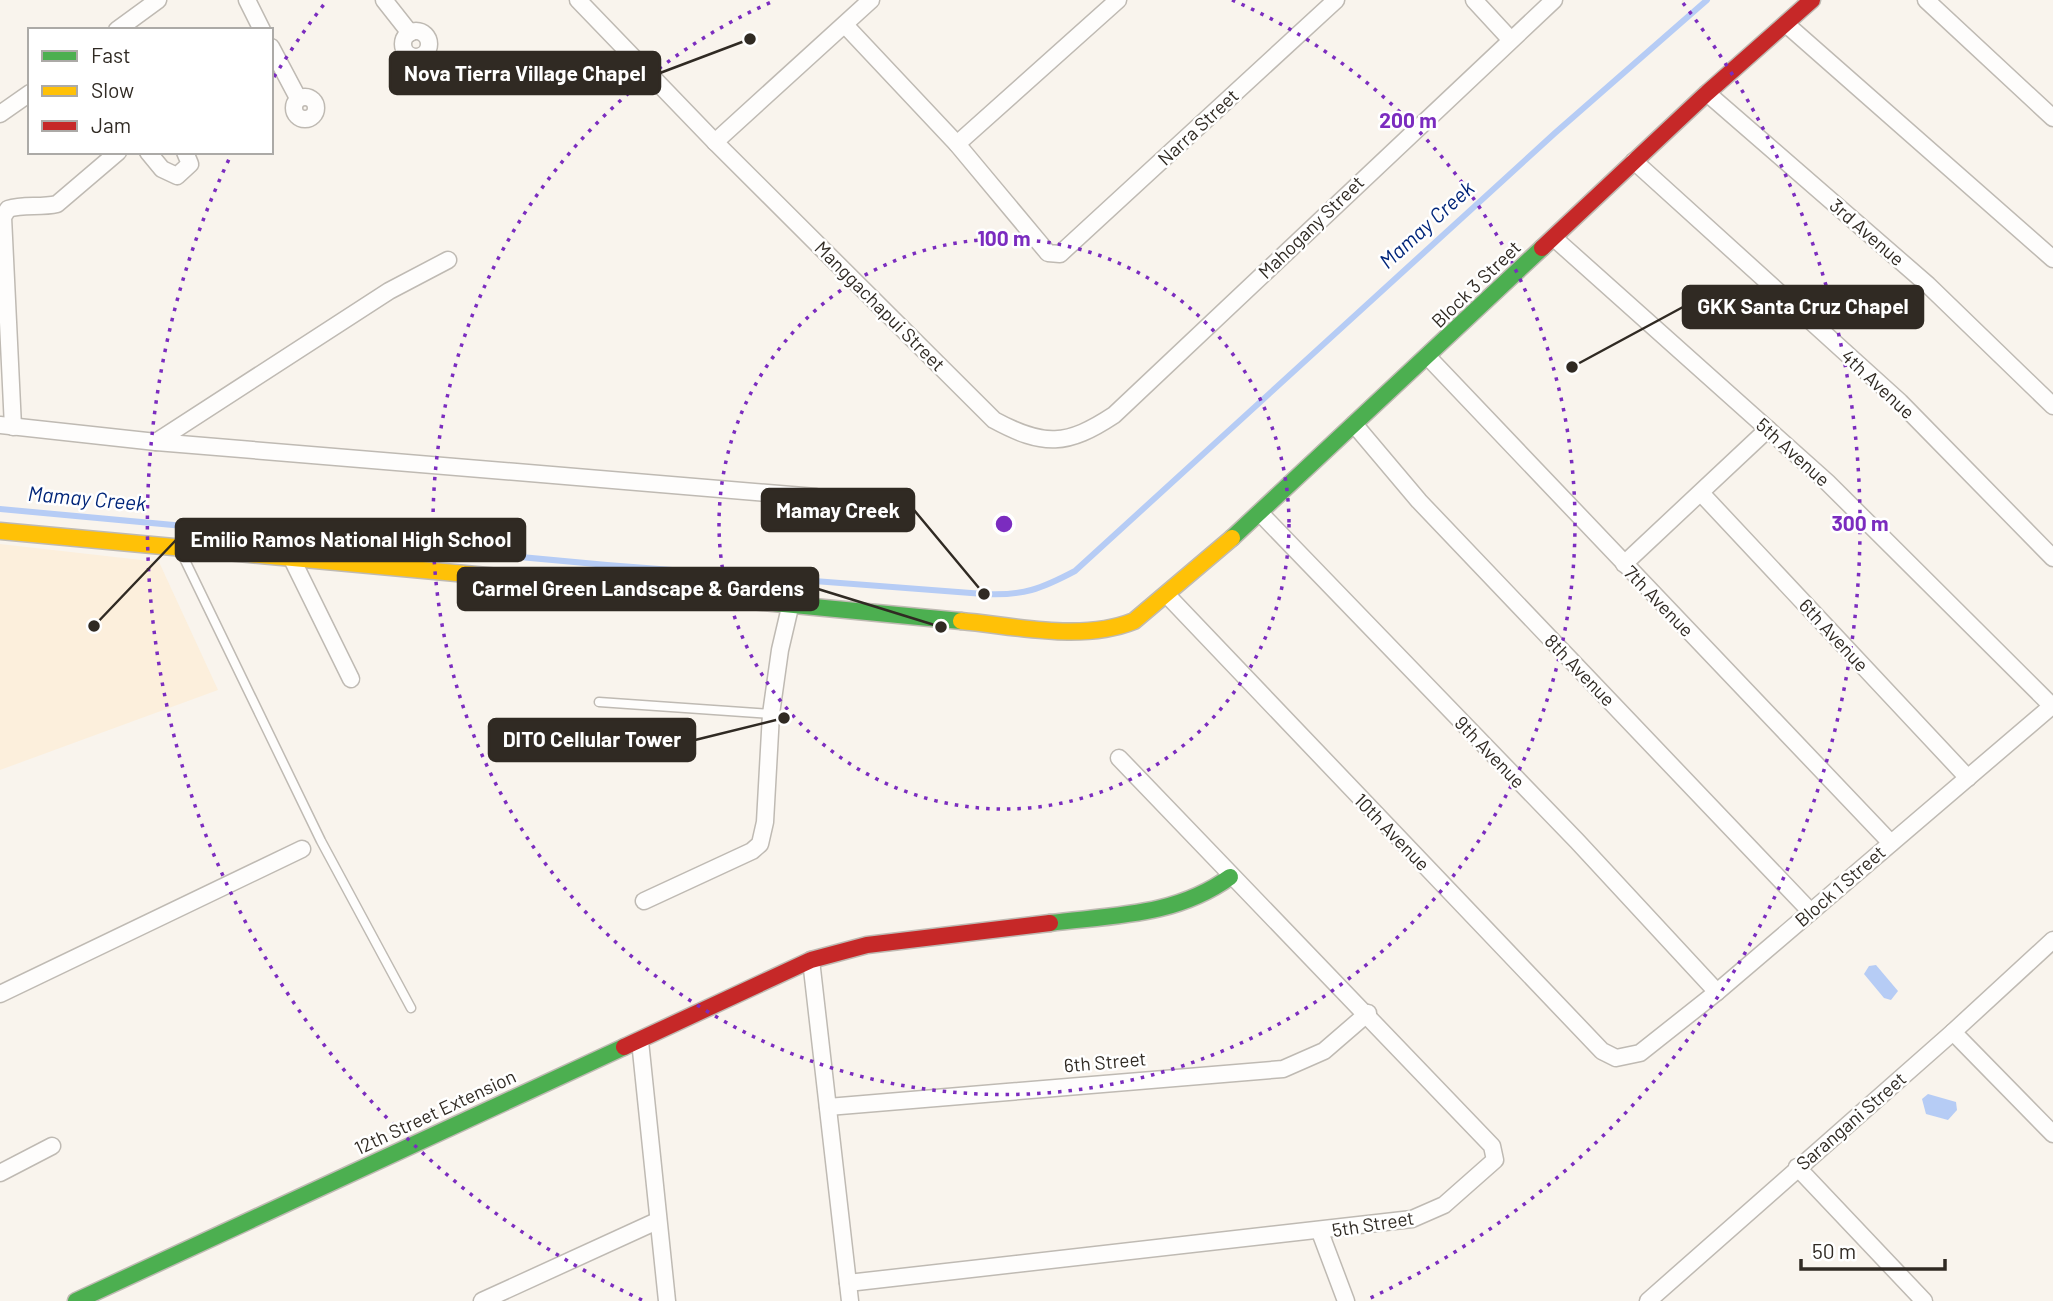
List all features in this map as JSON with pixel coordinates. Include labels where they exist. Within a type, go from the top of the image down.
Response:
[{"type":"street","points":[[119,28],[139,5],[158,0]]},
{"type":"street","points":[[247,0],[261,28]]},
{"type":"street","points":[[384,0],[411,33]]},
{"type":"street","name":"Manggachapui Street","points":[[578,0],[715,142],[994,420],[1020,433],[1060,441]]},
{"type":"street","points":[[715,142],[871,0]]},
{"type":"street","points":[[845,25],[957,144],[1118,0]]},
{"type":"street","name":"Narra Street","points":[[957,144],[1048,253],[1060,254],[1336,0]]},
{"type":"street","points":[[1474,0],[1510,39]]},
{"type":"street","name":"Mahogany Street","points":[[1060,441],[1079,436],[1114,415],[1554,0]]},
{"type":"street","name":"Block 3 Street","points":[[0,531],[1093,631],[1133,621],[1167,596],[1260,513],[1429,358],[1707,93],[1812,0]]},
{"type":"street","points":[[1926,0],[2053,118]]},
{"type":"street","points":[[1786,24],[2053,259]]},
{"type":"street","points":[[273,51],[298,99]]},
{"type":"street","name":"3rd Avenue","points":[[1707,93],[1928,285],[2053,406]]},
{"type":"street","points":[[0,114],[28,94]]},
{"type":"street","points":[[116,154],[57,204],[44,207],[17,206],[8,209],[3,217],[7,426],[156,442],[816,497]]},
{"type":"street","points":[[150,154],[162,169],[177,176],[190,164],[186,154]]},
{"type":"street","name":"4th Avenue","points":[[1633,162],[1900,402],[2053,558]]},
{"type":"street","name":"5th Avenue","points":[[1554,238],[1857,510],[2052,706]]},
{"type":"street","points":[[156,442],[389,291],[448,260]]},
{"type":"street","name":"7th Avenue","points":[[1429,358],[1891,843]]},
{"type":"street","name":"8th Avenue","points":[[1354,424],[1428,511],[1811,912]]},
{"type":"street","points":[[1624,564],[1768,429]]},
{"type":"street","name":"6th Avenue","points":[[1701,492],[1968,778]]},
{"type":"street","name":"9th Avenue","points":[[1260,513],[1577,841],[1717,992]]},
{"type":"street","points":[[291,557],[351,678]]},
{"type":"street","name":"10th Avenue","points":[[1167,596],[1602,1051],[1608,1056],[1622,1058]]},
{"type":"street","points":[[643,901],[752,851],[760,844],[765,822],[771,715],[779,650],[791,603]]},
{"type":"street","name":"Block 1 Street","points":[[1622,1058],[1640,1053],[1717,992],[2052,706]]},
{"type":"street","name":"5th Street","points":[[848,1283],[1320,1232],[1412,1219],[1429,1214],[1495,1160],[1492,1146],[1368,1013],[1230,877],[1119,758]]},
{"type":"street","points":[[0,994],[302,849]]},
{"type":"street","points":[[850,1301],[811,960],[867,945],[1166,909],[1205,895],[1230,877]]},
{"type":"street","name":"Sarangani Street","points":[[1648,1301],[1953,1032],[2053,940]]},
{"type":"street","name":"12th Street Extension","points":[[76,1301],[811,960]]},
{"type":"street","name":"6th Street","points":[[828,1107],[1283,1069],[1324,1051],[1368,1013]]},
{"type":"street","points":[[1953,1032],[2053,1134]]},
{"type":"street","points":[[640,1041],[667,1301]]},
{"type":"street","points":[[0,1173],[52,1146]]},
{"type":"street","points":[[1797,1167],[1924,1301]]},
{"type":"street","points":[[482,1301],[657,1221]]},
{"type":"street","points":[[1320,1232],[1346,1301]]},
{"type":"lane","points":[[179,547],[321,841],[411,1008]]},
{"type":"lane","points":[[599,702],[771,715]]},
{"type":"lane","points":[[302,849],[321,841]]},
{"type":"shaded area","points":[[0,544],[159,562],[218,690],[0,770]]},
{"type":"water","points":[[1876,965],[1898,991],[1891,1000],[1884,998],[1864,974],[1869,966]]},
{"type":"water","points":[[1928,1094],[1956,1102],[1957,1110],[1948,1120],[1926,1114],[1922,1099]]},
{"type":"waterway","name":"Mamay Creek","points":[[0,509],[607,565],[984,594],[1010,594],[1031,590],[1075,571],[1555,133],[1707,0]]},
{"type":"traffic: fast","points":[[1232,538],[1542,248]]},
{"type":"traffic: fast","points":[[531,580],[961,621]]},
{"type":"traffic: fast","points":[[1050,923],[1166,907],[1188,900],[1230,877]]},
{"type":"traffic: fast","points":[[76,1301],[624,1047]]},
{"type":"traffic: slow","points":[[0,531],[531,580]]},
{"type":"traffic: slow","points":[[961,621],[1071,632],[1093,631],[1134,621],[1232,538]]},
{"type":"traffic: jam","points":[[1542,248],[1707,93],[1812,0]]},
{"type":"traffic: jam","points":[[624,1047],[811,960],[867,945],[1050,923]]},
{"type":"place","name":"Nova Tierra Village Chapel","points":[[750,39]]},
{"type":"place","name":"GKK Santa Cruz Chapel","points":[[1572,367]]},
{"type":"place","name":"Mamay Creek","points":[[984,594]]},
{"type":"place","name":"Emilio Ramos National High School","points":[[94,626]]},
{"type":"place","name":"Carmel Green Landscape & Gardens","points":[[941,627]]},
{"type":"place","name":"DITO Cellular Tower","points":[[784,718]]}]
